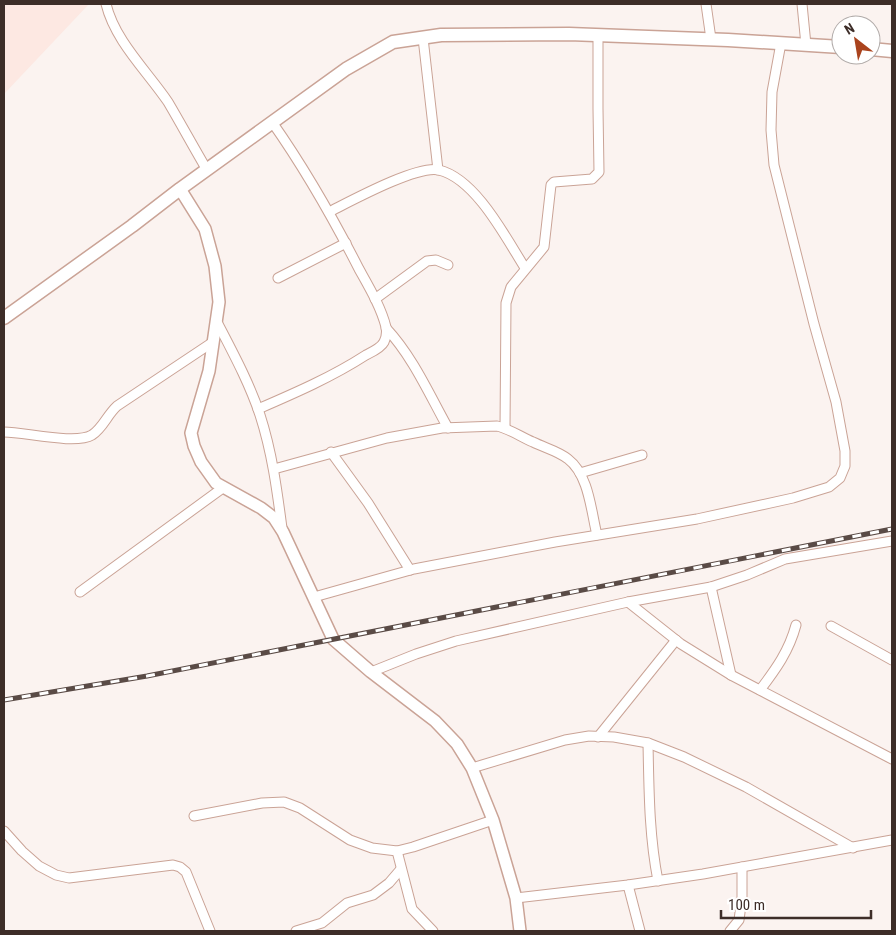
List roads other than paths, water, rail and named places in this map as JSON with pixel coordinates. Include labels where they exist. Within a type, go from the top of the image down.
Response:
[{"type":"main road","points":[[4,318],[346,69],[393,42],[441,35],[598,35],[711,39],[831,46]]},
{"type":"street","points":[[106,4],[117,30],[168,102],[207,170]]},
{"type":"street","points":[[706,4],[711,39]]},
{"type":"street","points":[[802,4],[806,45]]},
{"type":"street","points":[[505,428],[506,303],[511,287],[544,247],[551,185],[554,182],[592,180],[600,172],[598,35]]},
{"type":"street","points":[[423,38],[438,170]]},
{"type":"street","points":[[314,598],[410,570],[597,534],[698,519],[793,498],[828,487],[840,478],[845,466],[845,450],[836,402],[814,324],[774,165],[771,130],[772,92],[781,44]]},
{"type":"street","points":[[272,122],[294,153],[329,212],[374,299],[386,328],[400,344],[414,366],[448,428]]},
{"type":"street","points":[[329,212],[386,184],[420,172],[438,170],[456,178],[480,200],[525,268]]},
{"type":"street","points":[[180,189],[205,229],[215,266],[219,302],[209,371],[191,433],[201,462],[216,483],[261,508],[274,518],[283,532],[333,639],[435,721],[457,744],[472,768],[493,820],[516,898],[520,931]]},
{"type":"street","points":[[278,278],[346,243]]},
{"type":"street","points":[[374,299],[427,261],[436,260],[448,265]]},
{"type":"street","points":[[216,320],[258,409],[274,468],[283,532]]},
{"type":"street","points":[[258,409],[350,366],[383,344],[386,337],[386,328]]},
{"type":"street","points":[[4,432],[70,439],[84,438],[98,430],[110,412],[117,406],[213,342]]},
{"type":"street","points":[[274,468],[387,438],[448,428],[498,426],[567,457],[574,464],[580,473],[587,492],[597,534]]},
{"type":"street","points":[[331,452],[368,503],[410,570]]},
{"type":"street","points":[[580,473],[642,455]]},
{"type":"street","points":[[80,592],[224,487]]},
{"type":"street","points":[[372,672],[416,654],[456,641],[628,602],[711,587],[732,581],[785,559],[892,541]]},
{"type":"street","points":[[711,587],[731,675]]},
{"type":"street","points":[[628,602],[676,640],[731,675],[892,759]]},
{"type":"street","points":[[760,690],[782,661],[796,625]]},
{"type":"street","points":[[831,626],[892,660]]},
{"type":"street","points":[[598,737],[676,640]]},
{"type":"street","points":[[472,768],[565,740],[588,736],[614,737],[648,743],[684,757],[746,787],[853,848]]},
{"type":"street","points":[[648,743],[649,812],[652,852],[658,881]]},
{"type":"street","points":[[194,816],[262,803],[284,802],[300,808],[350,840],[372,848],[397,851],[493,820]]},
{"type":"street","points":[[4,831],[38,866],[56,875],[69,878],[173,865],[180,867],[186,872],[210,931]]},
{"type":"street","points":[[516,898],[658,881],[892,840]]},
{"type":"street","points":[[397,851],[412,909],[433,931]]},
{"type":"street","points":[[730,931],[739,920],[742,897],[742,867]]},
{"type":"street","points":[[296,931],[322,923],[347,903],[373,895],[389,883],[401,869]]},
{"type":"street","points":[[628,885],[640,931]]},
{"type":"railway","points":[[4,700],[147,676],[892,529]]}]
